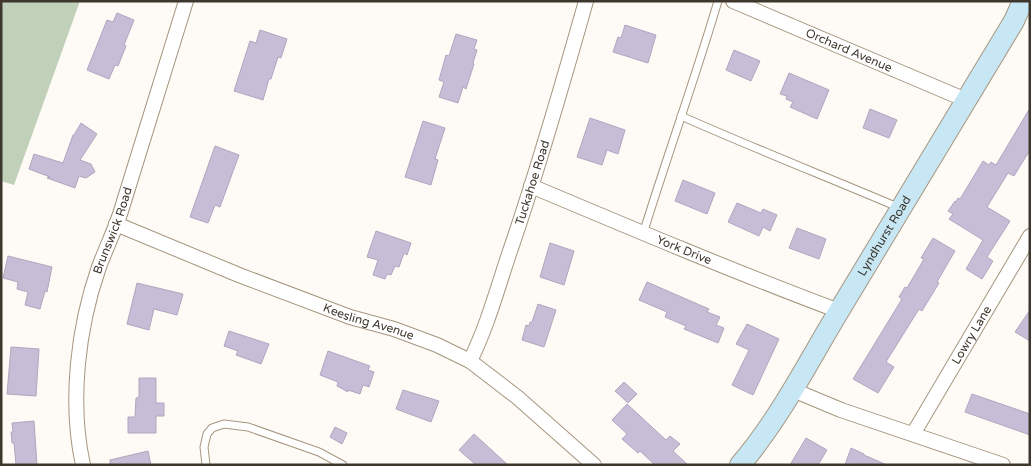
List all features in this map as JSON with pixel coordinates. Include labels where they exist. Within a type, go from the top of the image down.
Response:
[{"type":"main road","name":"Lyndhurst Road","points":[[740,465],[772,423],[793,390],[1014,21],[1023,1]]},
{"type":"street","name":"Brunswick Road","points":[[82,465],[77,418],[77,380],[86,312],[96,277],[116,224],[186,1]]},
{"type":"street","name":"Tuckahoe Road","points":[[470,361],[480,340],[531,186],[586,1]]},
{"type":"street","name":"Orchard Avenue","points":[[733,1],[966,100]]},
{"type":"street","name":"York Drive","points":[[531,186],[643,234],[839,312]]},
{"type":"street","name":"Keesling Avenue","points":[[116,224],[239,275],[350,317],[394,329],[470,361],[517,396],[594,465]]},
{"type":"street","name":"Lowry Lane","points":[[913,434],[1030,236]]},
{"type":"street","points":[[793,390],[841,410],[1003,465]]},
{"type":"lane","points":[[643,234],[718,1]]},
{"type":"lane","points":[[681,116],[901,208]]},
{"type":"lane","points":[[206,465],[204,447],[207,434],[212,428],[224,424],[248,427],[319,452],[343,465]]},
{"type":"green space","points":[[1,1],[80,1],[14,185],[1,181]]},
{"type":"building","points":[[117,13],[134,20],[118,66],[115,65],[109,79],[87,70],[107,20],[113,22]]},
{"type":"building","points":[[625,25],[656,35],[648,63],[613,52],[618,37],[621,38]]},
{"type":"building","points":[[260,30],[287,39],[281,58],[278,57],[271,79],[269,79],[263,100],[234,91],[250,41],[256,43]]},
{"type":"building","points":[[456,34],[477,40],[474,49],[477,50],[474,64],[466,89],[463,87],[458,103],[439,97],[444,82],[439,80],[446,55],[449,56]]},
{"type":"building","points":[[734,50],[760,61],[751,81],[726,70]]},
{"type":"building","points":[[789,73],[829,90],[817,119],[790,107],[793,102],[786,99],[787,96],[780,94]]},
{"type":"building","points":[[1030,108],[1030,150],[1014,176],[1008,173],[987,207],[1010,221],[987,257],[993,261],[982,279],[966,269],[983,240],[949,219],[953,214],[948,211],[958,198],[960,199],[983,161],[989,165],[991,162],[996,165]]},
{"type":"building","points":[[870,109],[897,120],[889,138],[863,128]]},
{"type":"building","points":[[590,118],[625,130],[618,154],[607,150],[602,165],[577,157]]},
{"type":"building","points":[[423,121],[445,128],[435,159],[438,160],[431,185],[405,177]]},
{"type":"building","points":[[81,123],[97,134],[80,160],[91,164],[95,172],[86,178],[79,176],[75,188],[29,169],[34,154],[63,163],[73,135]]},
{"type":"building","points":[[215,146],[239,155],[220,207],[215,205],[208,223],[190,217]]},
{"type":"building","points":[[683,180],[715,193],[707,214],[675,201]]},
{"type":"building","points":[[737,203],[761,213],[763,209],[777,215],[770,231],[763,227],[759,236],[728,222]]},
{"type":"building","points":[[797,228],[826,239],[819,259],[789,248]]},
{"type":"building","points":[[376,231],[411,243],[407,255],[404,253],[399,267],[395,266],[391,275],[387,274],[385,279],[373,275],[378,260],[367,257]]},
{"type":"building","points":[[933,238],[955,251],[922,311],[919,309],[886,362],[894,367],[878,393],[853,379],[902,299],[899,297],[905,287],[907,288],[924,259],[921,258]]},
{"type":"building","points":[[550,243],[574,251],[564,285],[540,277]]},
{"type":"building","points":[[8,256],[52,267],[47,292],[45,291],[40,309],[25,305],[28,292],[17,289],[18,282],[3,278]]},
{"type":"building","points":[[647,282],[709,309],[707,312],[720,317],[716,325],[724,328],[718,343],[684,329],[686,326],[665,317],[667,312],[639,300]]},
{"type":"building","points":[[137,283],[183,294],[177,315],[154,309],[149,330],[127,324]]},
{"type":"building","points":[[538,304],[556,310],[544,347],[522,340],[526,325],[529,326],[530,322],[532,322]]},
{"type":"building","points":[[1030,310],[1030,341],[1015,332]]},
{"type":"building","points":[[747,324],[779,339],[753,395],[732,385],[749,350],[736,344]]},
{"type":"building","points":[[229,331],[269,344],[261,364],[236,355],[238,351],[224,346]]},
{"type":"building","points":[[11,347],[39,349],[36,396],[7,394]]},
{"type":"building","points":[[328,351],[370,366],[368,370],[374,372],[369,387],[363,385],[360,394],[348,390],[348,392],[337,386],[338,382],[320,375]]},
{"type":"building","points":[[139,378],[156,378],[156,403],[164,403],[164,416],[156,416],[156,433],[128,433],[128,417],[135,417],[136,398],[139,397]]},
{"type":"building","points":[[624,382],[637,394],[628,403],[615,391]]},
{"type":"building","points":[[403,390],[439,401],[431,422],[396,409]]},
{"type":"building","points":[[972,394],[1030,414],[1030,435],[965,412]]},
{"type":"building","points":[[627,404],[666,440],[670,436],[680,444],[673,451],[688,465],[655,465],[640,451],[638,453],[622,439],[627,434],[612,420]]},
{"type":"building","points":[[34,421],[37,465],[16,465],[14,443],[12,443],[12,423]]},
{"type":"building","points":[[335,427],[347,433],[342,444],[330,437]]},
{"type":"building","points":[[474,434],[508,465],[476,465],[459,450]]},
{"type":"building","points":[[806,438],[827,450],[818,465],[790,465]]},
{"type":"building","points":[[851,448],[864,455],[887,465],[845,465]]},
{"type":"building","points":[[148,451],[151,465],[110,465],[110,460]]}]
